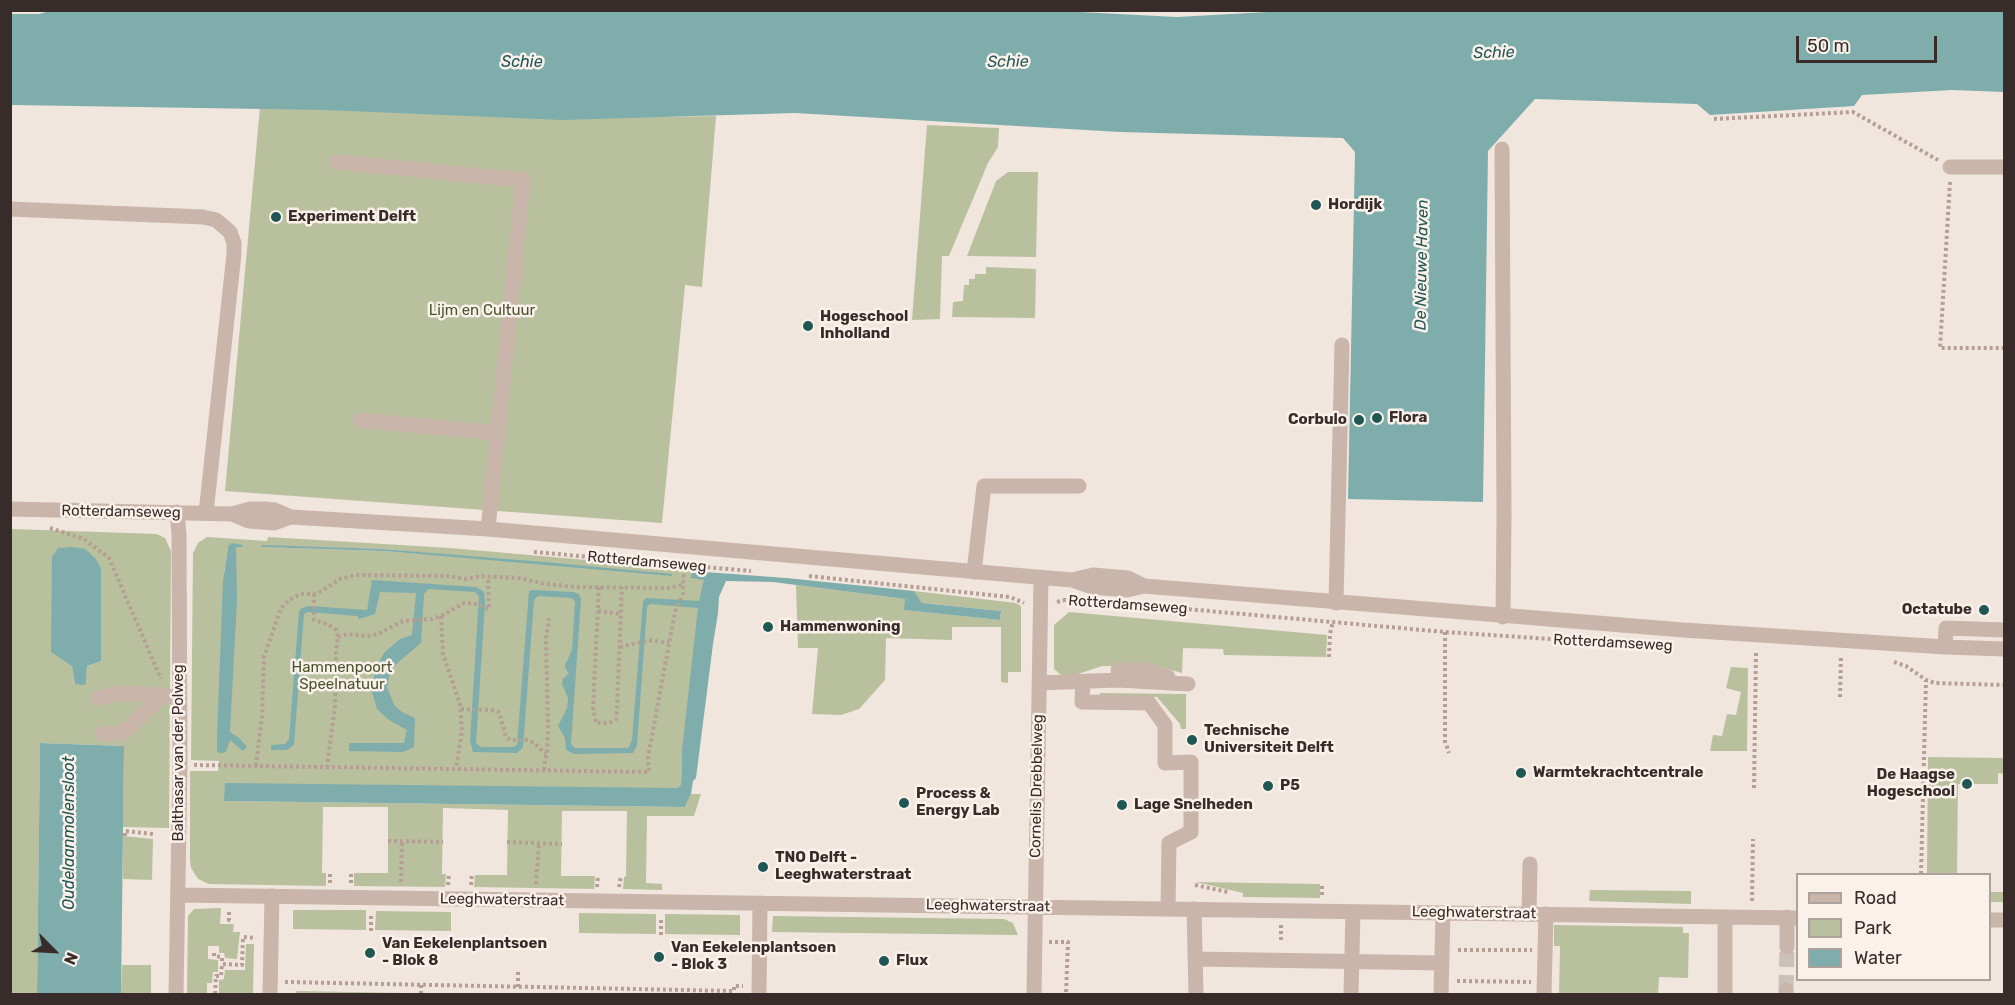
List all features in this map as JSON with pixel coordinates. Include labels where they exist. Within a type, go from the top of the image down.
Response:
[{"type":"street","points":[[1502,149],[1503,617]]},
{"type":"street","points":[[337,162],[523,180],[488,529]]},
{"type":"street","points":[[1950,167],[2004,167]]},
{"type":"street","points":[[10,210],[203,218],[216,220],[230,231],[234,243],[234,254],[206,513]]},
{"type":"street","points":[[1336,603],[1342,345]]},
{"type":"street","points":[[360,420],[497,434]]},
{"type":"street","points":[[974,572],[984,486],[1079,486]]},
{"type":"street","name":"Rotterdamseweg","points":[[10,509],[232,514],[249,521],[274,523],[291,516],[488,529],[1072,580],[1093,576],[1128,578],[1144,586],[1503,617],[2004,649]]},
{"type":"street","name":"Balthasar van der Polweg","points":[[177,512],[180,535],[177,994]]},
{"type":"street","name":"Cornelis Drebbelweg","points":[[1034,994],[1041,577]]},
{"type":"street","points":[[1945,647],[1946,628],[2004,630]]},
{"type":"street","points":[[1039,683],[1133,680],[1188,684]]},
{"type":"street","points":[[1090,682],[1082,702],[1149,703],[1165,726],[1165,763],[1191,762],[1191,832],[1169,843],[1168,909]]},
{"type":"street","points":[[98,698],[118,693],[163,695],[179,699]]},
{"type":"street","points":[[102,734],[123,733],[163,695]]},
{"type":"street","points":[[1529,914],[1530,864]]},
{"type":"street","name":"Leeghwaterstraat","points":[[178,895],[1792,917]]},
{"type":"street","points":[[271,988],[272,896]]},
{"type":"street","points":[[759,990],[760,903]]},
{"type":"street","points":[[1194,909],[1196,994]]},
{"type":"street","points":[[1352,994],[1353,912]]},
{"type":"street","points":[[1441,988],[1443,913]]},
{"type":"street","points":[[1544,988],[1546,914]]},
{"type":"street","points":[[1725,917],[1725,994]]},
{"type":"street","points":[[1787,947],[1792,917]]},
{"type":"street","points":[[1196,959],[1352,962],[1442,956]]},
{"type":"path","points":[[1714,119],[1853,112],[1950,167],[1940,348],[2004,348]]},
{"type":"path","points":[[48,527],[84,539],[110,558],[164,687],[179,699]]},
{"type":"path","name":"Rotterdamseweg","points":[[524,551],[755,571]]},
{"type":"path","points":[[180,765],[649,772],[648,757],[669,643],[675,612],[683,594],[684,566]]},
{"type":"path","points":[[255,766],[262,716],[264,657],[280,608],[288,600],[300,594],[314,594],[340,579],[356,575],[449,576],[465,579],[519,578],[556,585],[599,587],[667,588],[683,585]]},
{"type":"path","name":"Rotterdamseweg","points":[[801,575],[1010,597],[1033,606],[1049,606],[1065,600],[1084,601]]},
{"type":"path","points":[[338,637],[346,634],[367,636],[378,634],[392,629],[403,621],[426,620],[441,616],[464,603],[473,603],[489,609],[488,577]]},
{"type":"path","points":[[599,587],[593,708],[596,723],[609,723],[615,719],[619,683],[622,587]]},
{"type":"path","points":[[314,594],[312,615],[314,620],[329,625],[336,630],[338,637],[335,707],[327,767]]},
{"type":"path","name":"Rotterdamseweg","points":[[1136,605],[1445,632],[1614,643]]},
{"type":"path","points":[[598,611],[621,614]]},
{"type":"path","points":[[441,616],[442,654],[456,689],[460,709],[462,731],[456,769]]},
{"type":"path","points":[[544,770],[548,728],[546,638],[549,618]]},
{"type":"path","points":[[1329,657],[1329,634],[1332,623]]},
{"type":"path","points":[[1445,632],[1445,741],[1449,753]]},
{"type":"path","points":[[620,647],[649,640],[669,643]]},
{"type":"path","points":[[1746,651],[1764,652]]},
{"type":"path","points":[[1754,788],[1756,652]]},
{"type":"path","points":[[1831,656],[1852,657]]},
{"type":"path","points":[[1840,697],[1841,656]]},
{"type":"path","points":[[1890,660],[1906,666],[1926,680],[1942,684],[2004,685]]},
{"type":"path","points":[[1921,873],[1926,680]]},
{"type":"path","points":[[460,709],[499,712],[504,732],[510,740],[527,740],[547,754]]},
{"type":"path","points":[[125,834],[153,834]]},
{"type":"path","points":[[1752,894],[1754,839]]},
{"type":"path","points":[[387,841],[443,842]]},
{"type":"path","points":[[401,898],[402,841]]},
{"type":"path","points":[[507,842],[562,844]]},
{"type":"path","points":[[535,900],[539,843]]},
{"type":"path","points":[[222,964],[242,965],[243,937],[272,938]]},
{"type":"path","points":[[1035,942],[1068,942],[1066,994]]},
{"type":"path","points":[[1442,956],[1545,950]]},
{"type":"path","points":[[214,953],[214,957],[222,957],[221,976],[216,975],[215,994]]},
{"type":"path","points":[[518,969],[518,987]]},
{"type":"path","points":[[271,988],[421,985],[734,991],[734,986],[759,990]]},
{"type":"path","points":[[421,985],[421,994]]},
{"type":"path","points":[[605,988],[605,994]]},
{"type":"path","points":[[1441,988],[1544,988]]},
{"type":"green space","name":"Lijm en Cultuur","points":[[260,107],[662,117],[716,116],[702,287],[685,285],[662,523],[225,491]]},
{"type":"green space","points":[[927,125],[999,128],[998,147],[988,163],[949,256],[942,256],[940,319],[912,320]]},
{"type":"green space","points":[[1008,172],[1038,172],[1036,257],[967,256],[996,181]]},
{"type":"green space","points":[[986,267],[1036,269],[1035,318],[952,317],[953,302],[963,301],[964,285],[969,285],[969,279],[975,279],[975,274],[986,274]]},
{"type":"green space","points":[[11,529],[157,534],[165,538],[171,551],[169,828],[123,827],[124,746],[40,743],[37,994],[11,994]],"holes":[[[96,559],[101,568],[101,661],[87,666],[86,684],[75,684],[72,666]]]},
{"type":"green space","name":"Hammenpoort Speelnatuur","points":[[207,537],[267,541],[268,537],[450,548],[678,568],[692,571],[691,573],[713,576],[684,798],[224,801],[685,807],[691,794],[701,794],[694,816],[647,816],[646,883],[662,884],[662,890],[623,889],[626,876],[627,811],[562,811],[561,876],[595,876],[594,889],[474,887],[475,875],[507,875],[508,810],[443,808],[442,874],[446,874],[445,887],[354,886],[354,873],[388,873],[388,807],[323,807],[322,873],[326,873],[326,886],[209,884],[198,879],[191,868],[190,860],[190,771],[218,771],[219,761],[191,760],[193,553],[198,543]],"holes":[[[236,546],[217,752],[224,573],[228,547]],[[262,546],[382,549],[654,573],[384,551]]]},
{"type":"green space","points":[[796,585],[905,599],[905,610],[1000,620],[1001,611],[922,603],[914,591],[1016,603],[1021,606],[1021,672],[1008,672],[1008,683],[1001,682],[1001,627],[952,627],[952,640],[886,638],[885,680],[859,709],[841,715],[812,714],[818,648],[798,648]]},
{"type":"green space","points":[[1069,612],[1327,635],[1326,657],[1224,655],[1223,649],[1183,648],[1182,673],[1161,667],[1102,666],[1075,675],[1061,675],[1054,669],[1054,625]]},
{"type":"green space","points":[[1731,667],[1748,668],[1747,751],[1710,751],[1713,735],[1722,736],[1727,714],[1736,715],[1741,692],[1726,688]]},
{"type":"green space","points":[[1099,693],[1186,694],[1186,729],[1181,729],[1180,724],[1157,697],[1101,696]]},
{"type":"green space","points":[[1928,757],[2004,758],[2004,774],[1998,773],[1998,784],[1958,784],[1957,873],[1927,873]]},
{"type":"green space","points":[[123,836],[153,839],[152,880],[123,879]]},
{"type":"green space","points":[[1196,882],[1320,884],[1320,898],[1243,897],[1243,893]]},
{"type":"green space","points":[[1590,890],[1691,891],[1691,904],[1589,901]]},
{"type":"green space","points":[[1991,892],[2004,892],[2004,902],[1991,902]]},
{"type":"green space","points":[[221,908],[220,924],[234,924],[233,932],[240,932],[237,959],[225,958],[224,953],[219,953],[219,946],[208,946],[208,959],[218,960],[218,972],[213,972],[212,983],[207,983],[207,994],[187,994],[188,916],[194,909]]},
{"type":"green space","points":[[293,910],[366,910],[366,930],[293,929]]},
{"type":"green space","points":[[376,911],[451,912],[451,931],[375,930]]},
{"type":"green space","points":[[579,913],[656,914],[656,934],[579,933]]},
{"type":"green space","points":[[665,914],[740,915],[740,935],[665,934]]},
{"type":"green space","points":[[773,916],[1004,919],[1013,923],[1018,935],[772,932]]},
{"type":"green space","points":[[1554,925],[1683,927],[1683,933],[1689,933],[1688,978],[1659,977],[1658,994],[1559,994],[1560,946],[1554,946]]},
{"type":"green space","points":[[246,944],[254,944],[253,993],[219,994],[219,980],[224,979],[225,970],[245,970]]},
{"type":"green space","points":[[122,965],[151,965],[151,994],[121,994]]},
{"type":"green space","points":[[296,991],[406,993],[409,994],[296,994]]},
{"type":"water","points":[[1040,10],[1177,17],[1304,10],[2004,10],[2004,92],[1952,90],[1862,95],[1854,106],[1710,115],[1697,104],[1535,99],[1488,151],[1483,502],[1348,499],[1355,152],[1343,138],[1120,132],[795,113],[562,120],[326,110],[11,105],[11,14],[39,14],[50,11]]},
{"type":"water","points":[[231,543],[243,545],[236,547],[237,600],[230,732],[247,747],[243,751],[230,740],[226,752],[221,753],[217,752],[217,737],[223,581],[228,547]]},
{"type":"water","points":[[262,545],[382,549],[544,562],[672,574],[672,576],[384,551],[261,547]]},
{"type":"water","points":[[58,548],[85,549],[96,559],[101,568],[101,661],[87,666],[86,684],[83,685],[75,684],[72,666],[51,652],[52,557]]},
{"type":"water","points":[[692,571],[914,591],[922,603],[1001,611],[1000,620],[904,610],[905,599],[773,582],[726,581],[719,597],[696,778],[685,807],[224,801],[225,783],[678,788],[681,785],[682,750],[698,608],[650,604],[647,607],[637,745],[633,753],[574,754],[566,750],[565,738],[558,726],[567,708],[568,698],[562,684],[563,679],[569,673],[565,665],[572,650],[575,602],[572,598],[538,596],[534,600],[523,747],[517,753],[473,752],[470,741],[479,596],[475,592],[428,589],[424,594],[421,643],[395,665],[387,687],[394,705],[415,718],[414,747],[403,752],[349,751],[349,743],[404,743],[407,730],[389,720],[377,709],[372,692],[375,671],[384,653],[400,639],[412,635],[416,593],[380,592],[375,614],[359,619],[357,616],[308,612],[304,614],[294,745],[287,750],[271,750],[271,745],[285,744],[289,739],[299,611],[309,606],[367,610],[372,580],[476,587],[484,592],[476,743],[481,747],[517,745],[529,591],[579,594],[581,599],[571,744],[575,748],[628,748],[632,740],[643,601],[646,598],[699,601],[704,580],[691,578]]},
{"type":"water","name":"Oudelaanmolensloot","points":[[40,743],[124,746],[121,994],[37,994]]},
{"type":"tunnel","points":[[1786,990],[1787,947]]},
{"type":"place","name":"Hordijk","points":[[1316,205]]},
{"type":"place","name":"Experiment Delft","points":[[276,217]]},
{"type":"place","name":"Hogeschool Inholland","points":[[808,326]]},
{"type":"place","name":"Flora","points":[[1377,418]]},
{"type":"place","name":"Corbulo","points":[[1359,420]]},
{"type":"place","name":"Octatube","points":[[1984,610]]},
{"type":"place","name":"Hammenwoning","points":[[768,627]]},
{"type":"place","name":"Technische Universiteit Delft","points":[[1192,740]]},
{"type":"place","name":"Warmtekrachtcentrale","points":[[1521,773]]},
{"type":"place","name":"De Haagse Hogeschool","points":[[1967,784]]},
{"type":"place","name":"P5","points":[[1268,786]]},
{"type":"place","name":"Process & Energy Lab","points":[[904,803]]},
{"type":"place","name":"Lage Snelheden","points":[[1122,805]]},
{"type":"place","name":"TNO Delft - Leeghwaterstraat","points":[[763,867]]},
{"type":"place","name":"Van Eekelenplantsoen - Blok 8","points":[[370,953]]},
{"type":"place","name":"Van Eekelenplantsoen - Blok 3","points":[[659,957]]},
{"type":"place","name":"Flux","points":[[884,961]]},
{"type":"water label","name":"Schie","points":[[1494,53]]},
{"type":"water label","name":"Schie","points":[[522,62]]},
{"type":"water label","name":"Schie","points":[[1008,62]]},
{"type":"water label","name":"De Nieuwe Haven","points":[[1422,265]]}]
